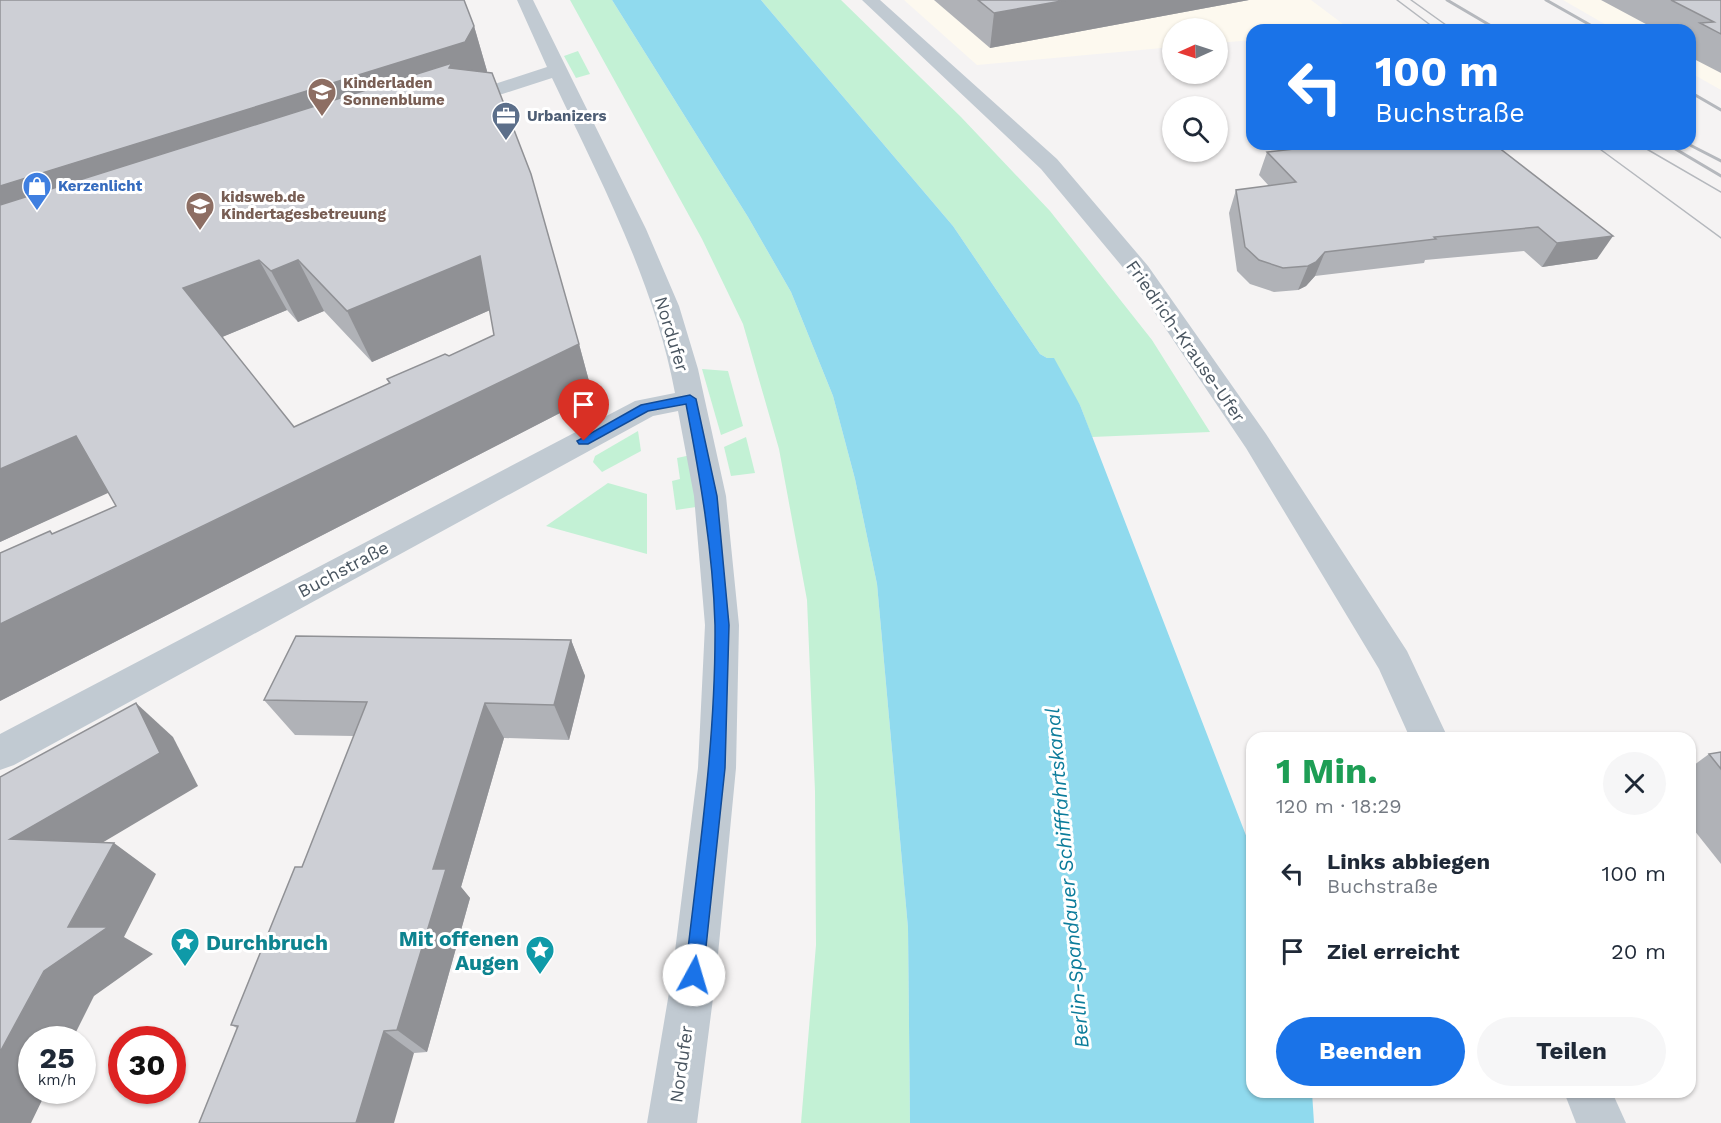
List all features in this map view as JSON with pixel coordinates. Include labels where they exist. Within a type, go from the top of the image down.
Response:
[{"type":"street","name":"Nordufer","points":[[525,0],[634,229],[666,306],[690,399],[710,496],[722,625],[717,768],[694,975],[672,1123]]},
{"type":"street","name":"Friedrich-Krause-Ufer","points":[[870,0],[1048,164],[1139,271],[1256,441],[1388,652],[1426,732]]},
{"type":"street","points":[[438,109],[557,70]]},
{"type":"street","name":"Buchstraße","points":[[0,753],[645,408],[690,399]]},
{"type":"street","points":[[1591,1098],[1601,1123]]},
{"type":"shaded area","points":[[904,0],[1311,0],[1343,24],[1246,24],[1246,41],[1228,42],[1228,18],[1162,18],[1162,48],[977,65]]},
{"type":"shaded area","points":[[1563,0],[1715,0],[1721,3],[1721,90],[1696,76],[1696,24],[1605,24]]},
{"type":"green space","points":[[570,0],[612,0],[748,217],[791,292],[833,396],[855,479],[877,584],[908,928],[910,1123],[801,1123],[816,945],[815,791],[807,600],[779,449],[743,324],[702,239]]},
{"type":"green space","points":[[761,0],[841,0],[961,117],[1050,211],[1152,340],[1210,432],[1092,437],[1080,405],[1047,358],[1040,354],[953,226]]},
{"type":"green space","points":[[578,51],[590,74],[576,78],[564,56]]},
{"type":"green space","points":[[702,369],[728,371],[743,426],[721,435]]},
{"type":"green space","points":[[638,431],[641,451],[602,472],[593,462],[595,456]]},
{"type":"green space","points":[[746,437],[755,473],[731,476],[724,447]]},
{"type":"green space","points":[[691,455],[696,507],[676,510],[672,481],[680,479],[677,458]]},
{"type":"green space","points":[[608,483],[647,494],[647,554],[546,526]]},
{"type":"water","name":"Berlin-Spandauer Schifffahrtskanal","points":[[612,0],[761,0],[953,226],[1040,354],[1047,358],[1054,358],[1080,405],[1246,835],[1246,1098],[1312,1098],[1314,1123],[910,1123],[908,928],[877,584],[855,479],[833,396],[791,292],[748,217]]},
{"type":"building","points":[[0,0],[464,0],[474,26],[465,42],[0,186]]},
{"type":"building","points":[[978,0],[1067,0],[994,13]]},
{"type":"building","points":[[1671,0],[1721,0],[1721,34],[1700,23],[1714,22]]},
{"type":"building","points":[[452,63],[449,68],[492,73],[531,174],[579,344],[0,624],[0,553],[50,531],[52,534],[116,506],[76,436],[0,469],[0,205]],"holes":[[[480,256],[494,335],[449,356],[445,354],[387,379],[390,383],[294,427],[183,288],[259,260],[271,271],[298,260],[347,311]]]},
{"type":"building","points":[[1285,150],[1502,150],[1613,236],[1557,243],[1538,227],[1434,237],[1436,239],[1325,252],[1316,262],[1308,266],[1283,268],[1259,260],[1245,247],[1236,190],[1296,182],[1267,152]]},
{"type":"building","points":[[296,636],[571,640],[554,705],[485,703],[433,869],[446,869],[397,1030],[384,1031],[356,1123],[199,1123],[238,1026],[231,1025],[295,867],[302,867],[367,702],[264,700]]},
{"type":"building","points":[[136,703],[160,753],[10,839],[114,843],[68,927],[108,927],[44,971],[0,1052],[0,777]]},
{"type":"building","points":[[1721,752],[1721,769],[1709,754]]},
{"type":"tram line","points":[[1397,0],[1429,24]]},
{"type":"tram line","points":[[1411,0],[1445,24]]},
{"type":"tram line","points":[[1601,150],[1721,238]]},
{"type":"tram line","points":[[1648,150],[1721,192]]},
{"type":"railway","points":[[1447,0],[1488,24]]},
{"type":"railway","points":[[1546,0],[1588,24]]},
{"type":"railway","points":[[1696,95],[1721,110]]},
{"type":"railway","points":[[1696,148],[1721,161]]},
{"type":"railway","points":[[1677,150],[1721,176]]},
{"type":"place","name":"Kinderladen Sonnenblume","points":[[322,118]]},
{"type":"place","name":"Urbanizers","points":[[506,142]]},
{"type":"place","name":"Kerzenlicht","points":[[37,212]]},
{"type":"place","name":"kidsweb.de Kindertagesbetreuung","points":[[200,232]]},
{"type":"place","name":"Durchbruch","points":[[185,968]]},
{"type":"place","name":"Mit offenen Augen","points":[[540,976]]},
{"type":"route","points":[[584,441],[645,408],[690,399],[710,496],[722,625],[717,768],[694,975]]}]
